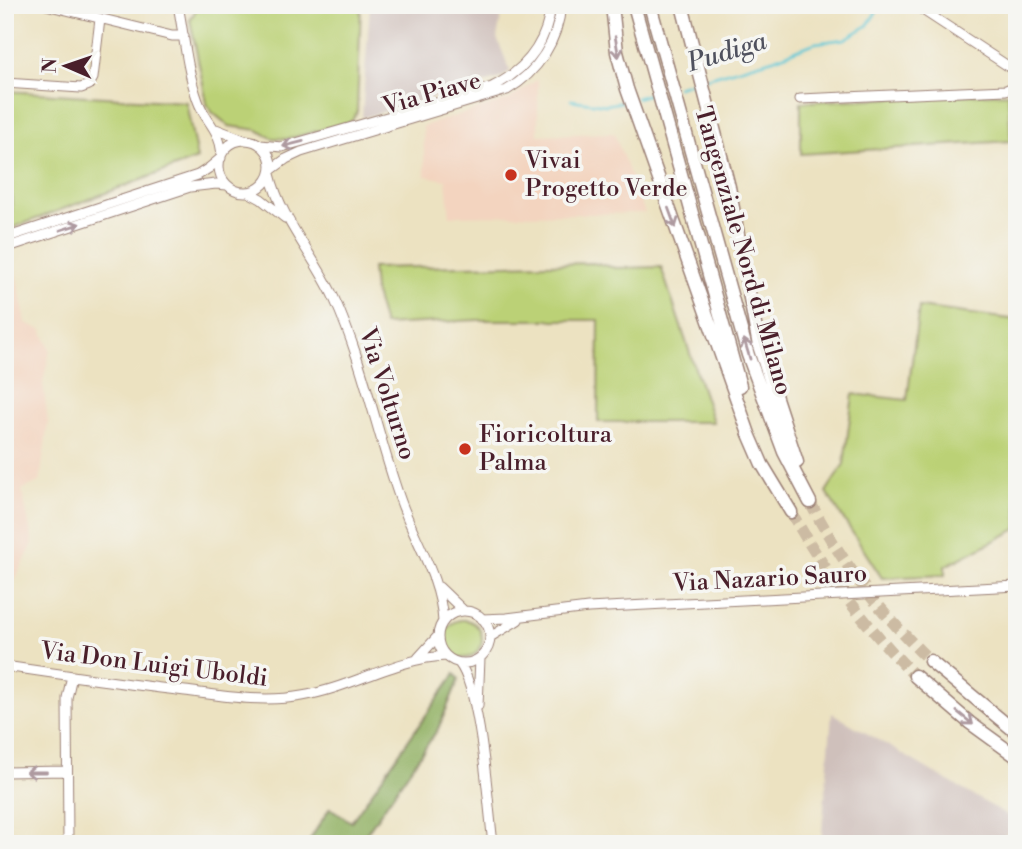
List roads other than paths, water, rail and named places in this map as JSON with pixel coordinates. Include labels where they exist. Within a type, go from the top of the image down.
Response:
[{"type":"highway","name":"Tangenziale Nord di Milano","points":[[612,5],[617,51],[633,107],[749,433],[762,464],[791,512],[766,461],[745,403],[634,5]]},
{"type":"highway","name":"Tangenziale Nord di Milano","points":[[650,5],[748,355],[785,452],[810,502],[759,346],[729,187],[682,5]]},
{"type":"highway","points":[[930,661],[1017,733]]},
{"type":"highway","points":[[915,676],[970,723],[1017,757]]},
{"type":"street","points":[[46,5],[172,36],[184,36]]},
{"type":"street","points":[[178,5],[198,102],[216,129],[221,156],[220,172],[227,185]]},
{"type":"street","name":"Via Piave","points":[[260,145],[273,147],[292,144],[492,87],[519,70],[535,52],[545,34],[551,5]]},
{"type":"street","name":"Via Piave","points":[[270,172],[286,159],[301,152],[507,90],[529,74],[546,53],[557,28],[561,5]]},
{"type":"street","points":[[915,5],[1017,72]]},
{"type":"street","points":[[5,83],[81,88],[89,85],[93,78],[100,19]]},
{"type":"street","points":[[800,99],[1006,90],[1017,85]]},
{"type":"street","points":[[5,248],[190,187],[216,184],[248,192],[261,187],[270,172],[268,154],[260,145],[216,129]]},
{"type":"street","points":[[5,238],[198,175],[209,169],[233,143],[245,140]]},
{"type":"street","name":"Via Volturno","points":[[270,172],[289,222],[313,258],[346,328],[399,496],[436,583],[443,622]]},
{"type":"street","name":"Via Volturno","points":[[248,192],[289,222]]},
{"type":"street","name":"Via Volturno","points":[[436,583],[450,601],[464,611]]},
{"type":"street","name":"Via Nazario Sauro","points":[[482,619],[570,609],[1017,586]]},
{"type":"street","points":[[459,663],[470,663],[480,658],[487,649],[490,637],[489,629],[482,619],[464,611],[452,614],[443,622],[438,636],[440,647],[446,656],[459,663],[467,675],[477,722],[493,844]]},
{"type":"street","name":"Via Nazario Sauro","points":[[490,637],[506,625],[526,616]]},
{"type":"street","name":"Via Don Luigi Uboldi","points":[[418,658],[438,636]]},
{"type":"street","name":"Via Don Luigi Uboldi","points":[[5,666],[265,699],[304,696],[344,685],[418,658],[446,656]]},
{"type":"street","points":[[477,722],[480,658]]},
{"type":"street","points":[[68,844],[67,698],[72,676]]},
{"type":"street","points":[[5,772],[67,771]]},
{"type":"waterway","name":"Pudiga","points":[[707,78],[773,59],[815,43],[845,39],[867,26],[881,5]]},
{"type":"waterway","name":"Pudiga","points":[[677,87],[697,81]]},
{"type":"waterway","name":"Pudiga","points":[[636,98],[653,93]]},
{"type":"waterway","name":"Pudiga","points":[[571,100],[606,105],[626,101]]},
{"type":"tunnel","points":[[810,502],[835,546],[863,586],[930,661]]},
{"type":"tunnel","points":[[791,512],[847,598],[915,676]]},
{"type":"place","name":"Vivai Progetto Verde","points":[[511,175]]},
{"type":"place","name":"Fioricoltura Palma","points":[[465,449]]}]
